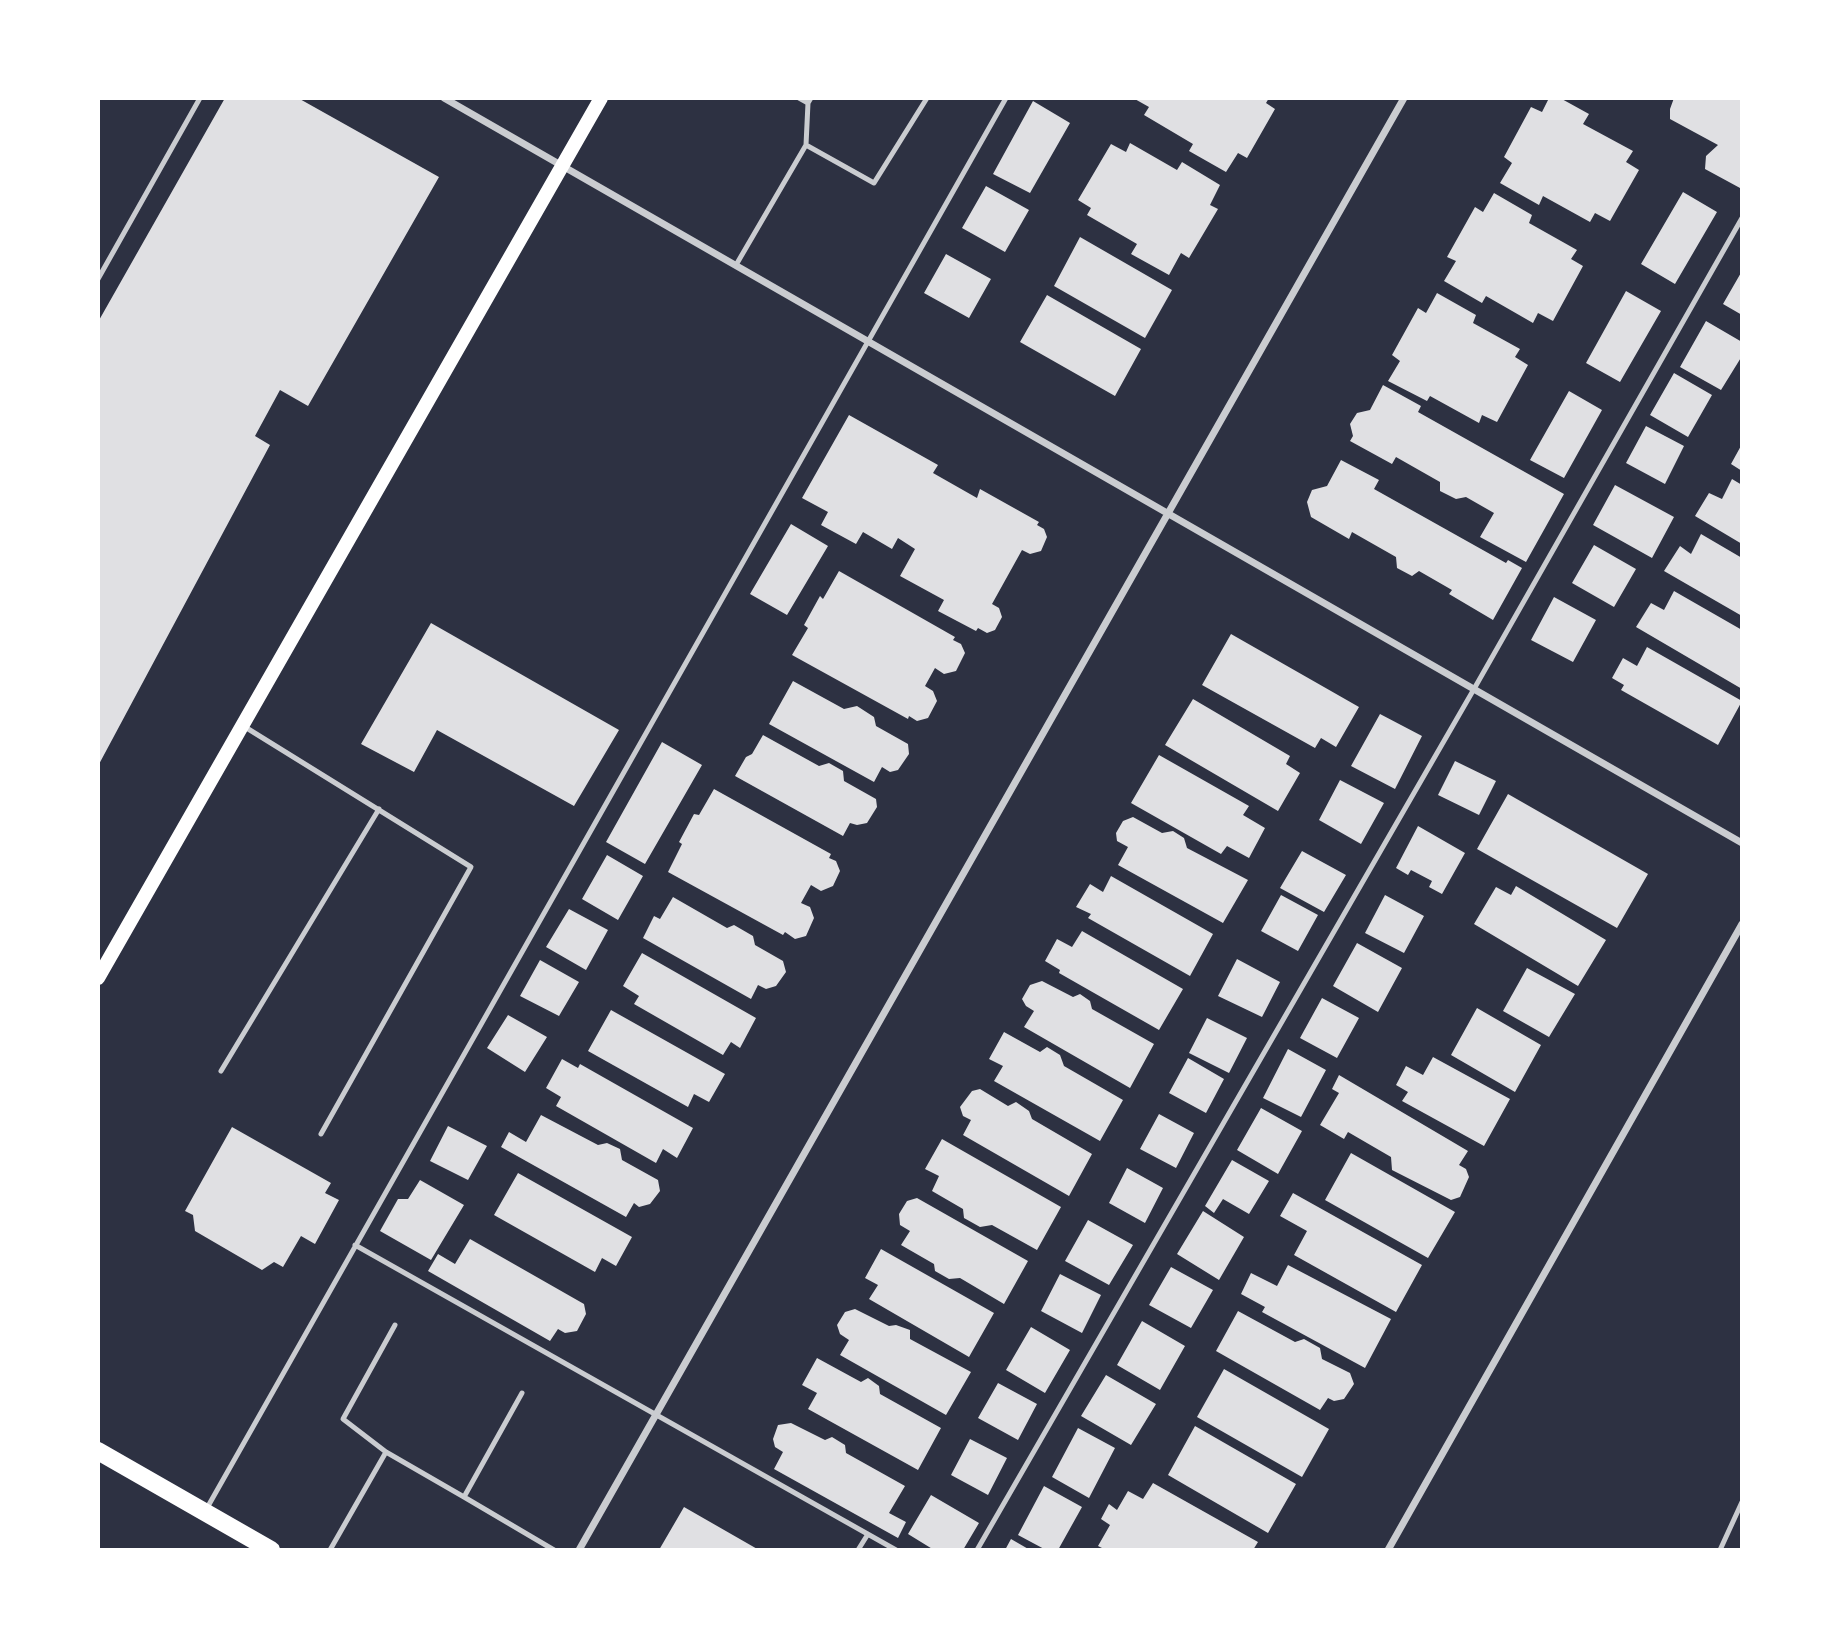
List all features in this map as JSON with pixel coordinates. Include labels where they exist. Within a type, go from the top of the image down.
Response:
[{"type":"main road","points":[[98,978],[601,98]]},
{"type":"main road","points":[[98,1451],[271,1550]]},
{"type":"street","points":[[444,98],[1742,843]]},
{"type":"street","points":[[579,1550],[1404,98]]},
{"type":"street","points":[[1388,1550],[1742,925]]},
{"type":"lane","points":[[98,279],[200,98]]},
{"type":"lane","points":[[736,265],[806,145],[810,101],[799,98]]},
{"type":"lane","points":[[806,145],[874,183],[927,98]]},
{"type":"lane","points":[[205,1513],[1006,98]]},
{"type":"lane","points":[[977,1550],[1474,689],[1742,218]]},
{"type":"lane","points":[[242,725],[471,866],[321,1134]]},
{"type":"lane","points":[[221,1071],[379,809]]},
{"type":"lane","points":[[355,1245],[896,1550]]},
{"type":"lane","points":[[395,1325],[343,1419],[386,1452],[554,1550]]},
{"type":"lane","points":[[464,1497],[522,1393]]},
{"type":"lane","points":[[330,1550],[386,1452]]},
{"type":"lane","points":[[1720,1550],[1742,1502]]},
{"type":"lane","points":[[858,1550],[868,1534]]},
{"type":"building","points":[[225,98],[298,98],[439,177],[308,406],[280,390],[255,436],[270,445],[98,766],[98,322]]},
{"type":"building","points":[[1133,98],[1269,98],[1266,103],[1275,109],[1247,158],[1238,153],[1226,172],[1189,151],[1193,144],[1144,115],[1149,107]]},
{"type":"building","points":[[1549,98],[1560,98],[1589,114],[1583,124],[1633,151],[1626,162],[1639,170],[1610,221],[1595,213],[1590,222],[1543,196],[1539,205],[1500,183],[1512,163],[1504,157],[1531,107],[1542,112]]},
{"type":"building","points":[[1674,98],[1742,98],[1740,188],[1705,169],[1706,156],[1718,145],[1670,119]]},
{"type":"building","points":[[1033,101],[1070,123],[1030,193],[993,174]]},
{"type":"building","points":[[1130,143],[1177,170],[1182,162],[1220,185],[1210,205],[1218,209],[1189,258],[1181,253],[1169,275],[1131,254],[1137,244],[1087,215],[1091,208],[1078,200],[1111,144],[1126,152]]},
{"type":"building","points":[[986,186],[1029,210],[1005,252],[962,228]]},
{"type":"building","points":[[1683,192],[1717,212],[1675,284],[1641,264]]},
{"type":"building","points":[[1494,193],[1532,215],[1529,223],[1577,250],[1571,259],[1583,266],[1553,321],[1538,313],[1533,323],[1486,296],[1482,303],[1444,281],[1456,261],[1447,257],[1475,207],[1483,212]]},
{"type":"building","points":[[1080,237],[1172,290],[1145,338],[1054,286]]},
{"type":"building","points":[[946,254],[991,279],[969,318],[924,293]]},
{"type":"building","points":[[1742,271],[1742,315],[1723,304]]},
{"type":"building","points":[[1626,291],[1661,311],[1620,382],[1586,363]]},
{"type":"building","points":[[1437,293],[1476,315],[1473,323],[1520,349],[1515,357],[1528,365],[1497,422],[1482,415],[1479,423],[1430,396],[1427,401],[1388,381],[1400,361],[1392,355],[1418,308],[1426,313]]},
{"type":"building","points":[[1047,295],[1141,349],[1115,396],[1020,342]]},
{"type":"building","points":[[1706,321],[1742,342],[1742,356],[1721,390],[1680,367]]},
{"type":"building","points":[[1674,373],[1712,395],[1688,437],[1650,415]]},
{"type":"building","points":[[1383,385],[1421,406],[1418,412],[1564,494],[1526,562],[1480,537],[1494,513],[1466,497],[1456,499],[1440,491],[1440,482],[1396,457],[1392,464],[1350,441],[1353,436],[1350,424],[1357,413],[1370,410]]},
{"type":"building","points":[[1569,391],[1602,410],[1564,478],[1530,460]]},
{"type":"building","points":[[849,415],[938,465],[933,473],[977,498],[980,489],[1039,522],[1037,525],[1044,529],[1047,537],[1041,551],[1030,554],[1022,550],[992,604],[999,608],[1002,617],[995,630],[987,633],[978,628],[976,631],[938,611],[944,600],[900,576],[915,549],[898,538],[892,549],[863,532],[856,544],[821,525],[828,512],[802,498]]},
{"type":"building","points":[[1646,426],[1684,446],[1665,484],[1626,463]]},
{"type":"building","points":[[1742,444],[1742,471],[1731,464]]},
{"type":"building","points":[[1341,460],[1379,480],[1374,489],[1506,563],[1508,560],[1522,568],[1493,620],[1449,594],[1452,590],[1419,571],[1412,576],[1397,568],[1396,557],[1352,532],[1349,539],[1311,517],[1307,502],[1312,490],[1327,486]]},
{"type":"building","points":[[1732,479],[1742,485],[1742,544],[1695,516],[1709,493],[1722,499]]},
{"type":"building","points":[[1615,485],[1674,517],[1652,558],[1593,525]]},
{"type":"building","points":[[791,524],[828,546],[787,615],[750,594]]},
{"type":"building","points":[[1701,534],[1742,558],[1742,616],[1664,571],[1680,546],[1691,554]]},
{"type":"building","points":[[1594,545],[1636,569],[1614,607],[1572,583]]},
{"type":"building","points":[[839,571],[955,637],[953,640],[961,644],[965,653],[956,671],[944,674],[935,668],[925,686],[933,691],[937,701],[928,718],[917,721],[909,716],[908,719],[792,655],[808,628],[804,625],[820,596],[823,599]]},
{"type":"building","points":[[1674,591],[1742,630],[1742,689],[1636,627],[1651,603],[1664,610]]},
{"type":"building","points":[[1554,597],[1596,620],[1573,662],[1531,640]]},
{"type":"building","points":[[431,623],[619,730],[574,806],[437,730],[414,772],[361,744]]},
{"type":"building","points":[[1231,634],[1359,707],[1336,747],[1321,738],[1315,748],[1202,685]]},
{"type":"building","points":[[1647,647],[1742,701],[1718,745],[1621,690],[1624,685],[1612,678],[1623,658],[1637,666]]},
{"type":"building","points":[[793,681],[844,709],[857,706],[874,717],[876,726],[908,744],[909,754],[898,770],[890,772],[882,767],[874,782],[769,724]]},
{"type":"building","points":[[1193,699],[1290,756],[1286,764],[1300,773],[1278,811],[1165,745]]},
{"type":"building","points":[[1380,714],[1422,736],[1395,789],[1351,766]]},
{"type":"building","points":[[763,735],[819,766],[829,763],[843,771],[844,781],[876,799],[877,807],[867,823],[850,823],[843,836],[735,776]]},
{"type":"building","points":[[662,742],[702,765],[645,864],[606,842]]},
{"type":"building","points":[[1159,755],[1249,806],[1243,815],[1265,828],[1249,858],[1227,846],[1221,854],[1131,803]]},
{"type":"building","points":[[1455,761],[1496,781],[1479,815],[1438,795]]},
{"type":"building","points":[[1340,780],[1384,803],[1361,844],[1319,820]]},
{"type":"building","points":[[714,789],[831,854],[829,858],[836,861],[840,871],[833,886],[821,891],[811,885],[801,903],[810,907],[814,918],[806,936],[795,939],[785,932],[783,935],[668,872],[682,844],[679,842],[694,814],[699,815]]},
{"type":"building","points":[[1508,794],[1648,874],[1617,928],[1477,849]]},
{"type":"building","points":[[1133,817],[1162,833],[1173,831],[1184,838],[1187,848],[1248,880],[1223,923],[1118,865],[1128,847],[1117,841],[1116,833],[1123,821]]},
{"type":"building","points":[[1418,826],[1465,853],[1442,894],[1429,887],[1432,881],[1411,870],[1408,875],[1396,868]]},
{"type":"building","points":[[1302,851],[1346,875],[1324,912],[1280,888]]},
{"type":"building","points":[[607,855],[643,876],[618,920],[582,899]]},
{"type":"building","points":[[1111,876],[1213,934],[1190,976],[1088,918],[1091,914],[1076,907],[1090,884],[1103,892]]},
{"type":"building","points":[[1516,886],[1606,940],[1578,986],[1474,924],[1496,887],[1511,895]]},
{"type":"building","points":[[1281,895],[1318,915],[1298,951],[1261,931]]},
{"type":"building","points":[[1385,895],[1424,916],[1404,953],[1365,933]]},
{"type":"building","points":[[673,897],[727,928],[734,925],[753,936],[755,945],[783,961],[786,972],[776,986],[766,989],[758,985],[751,999],[643,938],[654,916],[660,919]]},
{"type":"building","points":[[569,909],[608,930],[586,970],[546,947]]},
{"type":"building","points":[[1082,931],[1183,989],[1159,1030],[1059,973],[1060,970],[1045,961],[1057,939],[1072,947]]},
{"type":"building","points":[[1357,943],[1402,968],[1378,1012],[1333,986]]},
{"type":"building","points":[[642,953],[756,1018],[740,1048],[731,1042],[723,1055],[634,1004],[639,996],[623,986]]},
{"type":"building","points":[[1237,959],[1280,982],[1262,1017],[1218,996]]},
{"type":"building","points":[[540,960],[579,982],[559,1016],[520,996]]},
{"type":"building","points":[[1527,968],[1575,994],[1549,1037],[1503,1011]]},
{"type":"building","points":[[1042,981],[1073,997],[1080,994],[1090,1001],[1092,1009],[1154,1044],[1130,1088],[1024,1027],[1034,1011],[1026,1006],[1022,999],[1030,985]]},
{"type":"building","points":[[1322,998],[1359,1018],[1337,1058],[1300,1038]]},
{"type":"building","points":[[1477,1008],[1541,1045],[1515,1092],[1451,1055]]},
{"type":"building","points":[[611,1010],[725,1074],[709,1102],[694,1094],[688,1107],[588,1051]]},
{"type":"building","points":[[508,1015],[547,1037],[525,1072],[487,1048]]},
{"type":"building","points":[[1207,1018],[1247,1038],[1229,1073],[1189,1053]]},
{"type":"building","points":[[1004,1032],[1040,1052],[1047,1047],[1060,1055],[1064,1066],[1123,1100],[1100,1141],[994,1081],[1003,1066],[989,1059]]},
{"type":"building","points":[[1288,1049],[1326,1070],[1301,1117],[1263,1098]]},
{"type":"building","points":[[1433,1057],[1510,1099],[1484,1146],[1402,1101],[1408,1092],[1396,1085],[1406,1066],[1423,1075]]},
{"type":"building","points":[[1188,1058],[1224,1079],[1206,1113],[1169,1093]]},
{"type":"building","points":[[562,1059],[578,1068],[580,1064],[693,1128],[677,1158],[663,1149],[656,1163],[556,1106],[561,1097],[546,1088]]},
{"type":"building","points":[[1339,1075],[1468,1151],[1459,1165],[1466,1169],[1469,1177],[1460,1197],[1451,1200],[1392,1170],[1391,1157],[1348,1132],[1344,1139],[1320,1125],[1339,1093],[1332,1089]]},
{"type":"building","points":[[980,1089],[1008,1106],[1016,1102],[1029,1111],[1032,1119],[1092,1154],[1069,1196],[963,1135],[971,1120],[963,1116],[960,1107],[972,1091]]},
{"type":"building","points":[[1261,1108],[1302,1131],[1278,1174],[1237,1150]]},
{"type":"building","points":[[1159,1114],[1194,1133],[1176,1168],[1140,1149]]},
{"type":"building","points":[[541,1115],[598,1145],[607,1143],[620,1149],[622,1160],[658,1180],[660,1191],[650,1204],[639,1207],[634,1203],[626,1217],[501,1147],[509,1132],[526,1142]]},
{"type":"building","points":[[448,1126],[487,1146],[468,1180],[430,1161]]},
{"type":"building","points":[[232,1127],[331,1183],[325,1193],[339,1200],[315,1244],[301,1236],[283,1267],[274,1262],[262,1270],[195,1231],[193,1215],[185,1211]]},
{"type":"building","points":[[942,1139],[1061,1207],[1037,1250],[992,1225],[980,1227],[964,1218],[963,1209],[932,1191],[939,1176],[925,1169]]},
{"type":"building","points":[[1351,1153],[1455,1212],[1428,1258],[1325,1200]]},
{"type":"building","points":[[1232,1160],[1269,1181],[1249,1214],[1223,1199],[1214,1213],[1205,1206]]},
{"type":"building","points":[[1127,1168],[1163,1188],[1145,1223],[1109,1203]]},
{"type":"building","points":[[518,1173],[632,1237],[616,1266],[602,1258],[595,1272],[494,1215]]},
{"type":"building","points":[[420,1180],[464,1205],[431,1260],[380,1231],[398,1199],[408,1199]]},
{"type":"building","points":[[1293,1193],[1422,1265],[1396,1312],[1294,1255],[1307,1231],[1280,1216]]},
{"type":"building","points":[[917,1198],[1028,1261],[1004,1304],[960,1278],[949,1279],[935,1271],[934,1264],[901,1245],[910,1231],[900,1225],[899,1214],[907,1201]]},
{"type":"building","points":[[1203,1211],[1244,1237],[1219,1280],[1177,1254]]},
{"type":"building","points":[[1088,1220],[1133,1245],[1109,1285],[1065,1261]]},
{"type":"building","points":[[470,1239],[584,1304],[586,1314],[577,1331],[565,1333],[558,1329],[550,1341],[428,1271],[438,1254],[455,1264]]},
{"type":"building","points":[[881,1249],[994,1313],[969,1357],[869,1299],[878,1285],[865,1278]]},
{"type":"building","points":[[1288,1265],[1391,1319],[1365,1368],[1262,1312],[1265,1307],[1241,1294],[1251,1273],[1277,1286]]},
{"type":"building","points":[[1171,1267],[1213,1290],[1191,1328],[1149,1305]]},
{"type":"building","points":[[1060,1274],[1101,1295],[1082,1333],[1041,1311]]},
{"type":"building","points":[[855,1309],[889,1326],[896,1325],[910,1330],[910,1339],[971,1372],[946,1415],[840,1355],[849,1340],[840,1334],[837,1325],[845,1312]]},
{"type":"building","points":[[1238,1311],[1295,1342],[1304,1339],[1320,1348],[1322,1359],[1350,1373],[1354,1384],[1344,1399],[1334,1401],[1328,1398],[1320,1410],[1216,1351]]},
{"type":"building","points":[[1142,1321],[1185,1346],[1160,1390],[1117,1365]]},
{"type":"building","points":[[1031,1327],[1070,1350],[1045,1393],[1006,1370]]},
{"type":"building","points":[[817,1358],[861,1382],[868,1378],[879,1386],[880,1394],[941,1428],[918,1470],[808,1409],[817,1393],[802,1385]]},
{"type":"building","points":[[1224,1369],[1329,1429],[1302,1477],[1197,1417]]},
{"type":"building","points":[[1106,1375],[1156,1404],[1131,1445],[1081,1416]]},
{"type":"building","points":[[998,1383],[1037,1404],[1018,1440],[978,1418]]},
{"type":"building","points":[[791,1423],[825,1440],[832,1437],[845,1445],[846,1453],[905,1486],[889,1513],[906,1522],[898,1538],[774,1469],[783,1452],[775,1447],[773,1439],[778,1425]]},
{"type":"building","points":[[1195,1426],[1296,1484],[1268,1533],[1168,1475]]},
{"type":"building","points":[[1078,1428],[1115,1448],[1089,1498],[1052,1477]]},
{"type":"building","points":[[970,1439],[1007,1458],[988,1495],[951,1475]]},
{"type":"building","points":[[1153,1483],[1258,1542],[1253,1550],[1106,1550],[1098,1546],[1110,1525],[1101,1519],[1109,1504],[1117,1510],[1128,1491],[1143,1499]]},
{"type":"building","points":[[1044,1486],[1082,1507],[1058,1550],[1046,1550],[1018,1535]]},
{"type":"building","points":[[931,1495],[979,1523],[963,1550],[934,1550],[908,1534]]},
{"type":"building","points":[[684,1507],[759,1550],[659,1550]]},
{"type":"building","points":[[1011,1539],[1030,1550],[1005,1550]]}]
